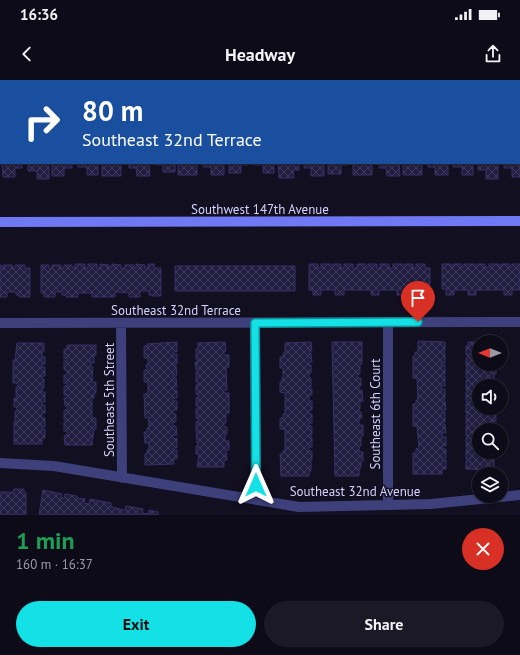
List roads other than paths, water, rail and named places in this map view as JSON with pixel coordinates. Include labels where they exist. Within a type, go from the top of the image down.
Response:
[{"type":"street","name":"Southwest 147th Avenue","points":[[0,222],[520,222]]},
{"type":"street","name":"Southeast 6th Court","points":[[388,322],[388,505]]},
{"type":"street","name":"Southeast 32nd Terrace","points":[[0,323],[520,322]]},
{"type":"street","name":"Southeast 5th Street","points":[[121,323],[122,478]]},
{"type":"street","points":[[255,323],[256,500]]},
{"type":"street","name":"Southeast 32nd Avenue","points":[[0,463],[54,466],[299,507],[431,504],[520,495]]}]
